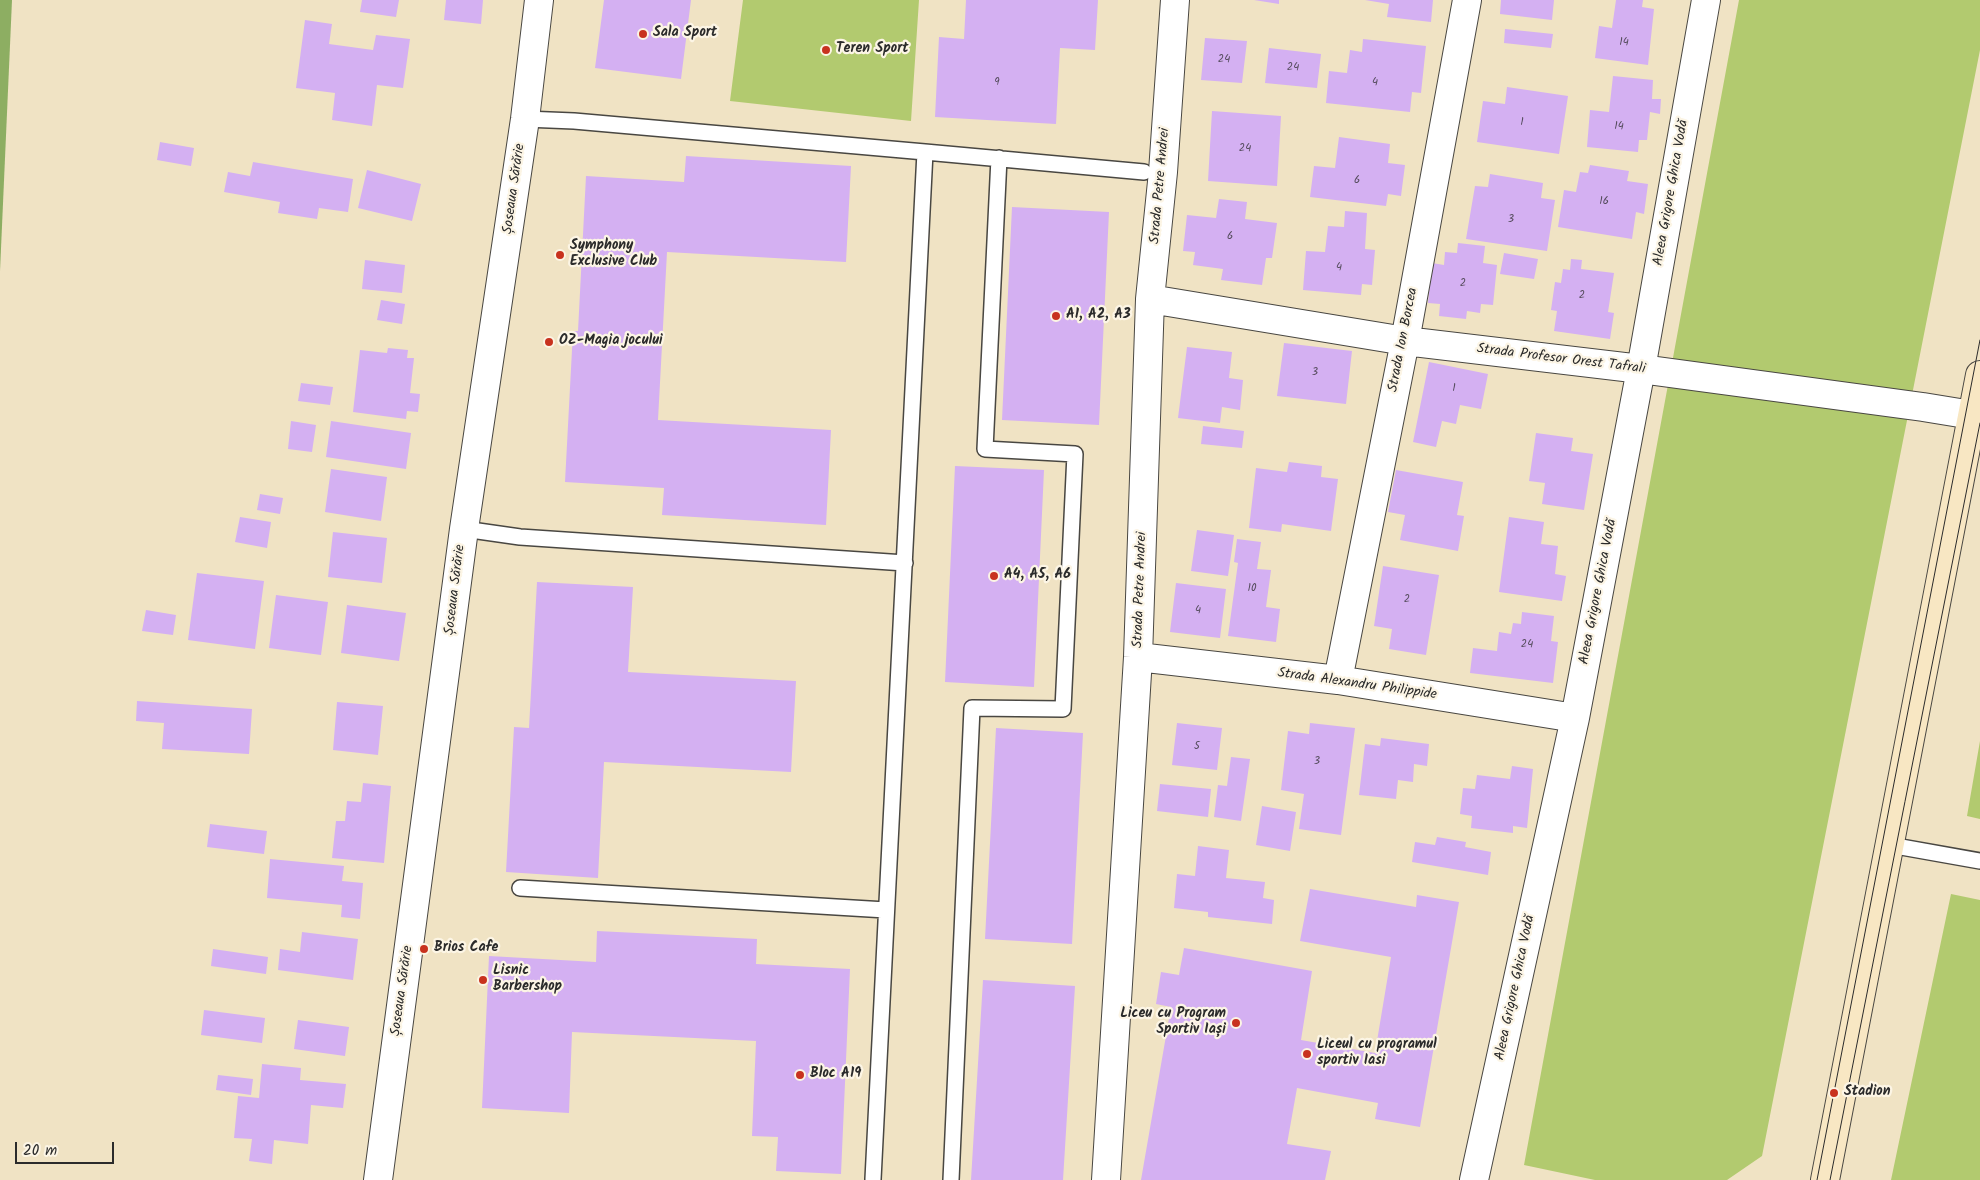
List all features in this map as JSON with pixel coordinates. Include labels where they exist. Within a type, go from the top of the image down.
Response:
[{"type":"main road","points":[[1825,1180],[1980,375]]},
{"type":"street","name":"Șoseaua Sărărie","points":[[378,1180],[464,529],[525,119],[539,0]]},
{"type":"street","name":"Strada Petre Andrei","points":[[1106,1180],[1138,657],[1150,299],[1163,172],[1175,0]]},
{"type":"street","name":"Strada Ion Borcea","points":[[1338,680],[1405,341],[1467,0]]},
{"type":"street","name":"Aleea Grigore Ghica Vodă","points":[[1474,1180],[1575,718],[1641,369],[1706,0]]},
{"type":"street","name":"Strada Profesor Orest Tafrali","points":[[1150,299],[1405,341],[1641,369],[1923,407],[1972,416]]},
{"type":"street","name":"Strada Alexandru Philippide","points":[[1138,657],[1338,680],[1575,718]]},
{"type":"lane","points":[[525,119],[574,121],[1144,172]]},
{"type":"lane","points":[[873,1179],[925,152]]},
{"type":"lane","points":[[951,1180],[972,708],[1063,709],[1075,454],[985,450],[999,158]]},
{"type":"lane","points":[[464,529],[520,537],[905,563]]},
{"type":"lane","points":[[1890,845],[1980,861]]},
{"type":"lane","points":[[520,888],[886,910]]},
{"type":"green space","points":[[0,0],[12,0],[0,271]]},
{"type":"green space","name":"Teren Sport","points":[[743,0],[919,0],[911,121],[730,101]]},
{"type":"green space","points":[[1739,0],[1980,0],[1980,50],[1762,1156],[1727,1180],[1595,1180],[1524,1165]]},
{"type":"green space","points":[[1980,741],[1980,819],[1967,816]]},
{"type":"green space","points":[[1951,894],[1980,900],[1980,1180],[1891,1180]]},
{"type":"building","points":[[362,0],[399,0],[396,17],[360,12]]},
{"type":"building","points":[[446,0],[483,0],[481,24],[444,20]]},
{"type":"building","name":"Sala Sport","points":[[604,0],[691,0],[681,79],[595,68]]},
{"type":"building","points":[[966,0],[1098,0],[1095,50],[1060,48],[1056,124],[935,117],[939,37],[964,39]]},
{"type":"building","points":[[1254,0],[1279,0],[1279,4]]},
{"type":"building","points":[[1365,0],[1433,0],[1431,22],[1387,17],[1389,4]]},
{"type":"building","points":[[1501,0],[1554,0],[1552,20],[1500,14]]},
{"type":"building","points":[[1616,0],[1643,0],[1642,7],[1654,9],[1648,65],[1595,58],[1599,26],[1612,28]]},
{"type":"building","points":[[305,20],[332,24],[329,44],[373,50],[376,35],[410,39],[403,88],[377,85],[372,126],[332,120],[335,93],[296,88]]},
{"type":"building","points":[[1505,29],[1553,34],[1551,48],[1504,43]]},
{"type":"building","points":[[1205,38],[1247,41],[1242,83],[1201,80]]},
{"type":"building","points":[[1363,39],[1426,46],[1421,93],[1412,92],[1410,112],[1326,103],[1329,71],[1347,73],[1350,50],[1362,52]]},
{"type":"building","points":[[1269,48],[1321,54],[1317,88],[1265,83]]},
{"type":"building","points":[[1613,76],[1653,80],[1652,99],[1661,99],[1660,114],[1650,112],[1647,140],[1639,140],[1638,152],[1587,147],[1590,110],[1609,112]]},
{"type":"building","points":[[1507,87],[1568,96],[1559,154],[1477,142],[1483,101],[1505,104]]},
{"type":"building","points":[[1212,111],[1281,116],[1277,186],[1208,181]]},
{"type":"building","points":[[1339,137],[1390,144],[1388,163],[1405,165],[1401,196],[1388,194],[1386,206],[1310,197],[1314,166],[1335,168]]},
{"type":"building","points":[[160,142],[194,148],[191,166],[157,160]]},
{"type":"building","points":[[686,156],[851,166],[846,262],[667,252],[658,420],[831,430],[826,525],[662,515],[664,488],[565,482],[573,331],[578,331],[586,176],[684,182]]},
{"type":"building","points":[[253,162],[353,179],[348,212],[319,208],[317,219],[278,213],[280,202],[224,192],[228,172],[250,176]]},
{"type":"building","points":[[1590,165],[1629,171],[1627,181],[1648,184],[1644,214],[1636,212],[1632,239],[1558,227],[1564,190],[1576,192],[1580,172],[1588,173]]},
{"type":"building","points":[[367,170],[421,184],[412,221],[358,208]]},
{"type":"building","points":[[1490,174],[1543,183],[1541,198],[1555,200],[1547,251],[1466,239],[1475,186],[1488,187]]},
{"type":"building","points":[[1219,199],[1247,202],[1245,219],[1277,223],[1272,258],[1266,258],[1262,285],[1221,280],[1223,269],[1193,265],[1195,252],[1183,251],[1187,215],[1216,218]]},
{"type":"building","name":"A1, A2, A3","points":[[1012,207],[1109,212],[1099,425],[1002,420]]},
{"type":"building","points":[[1345,211],[1367,213],[1365,249],[1375,250],[1372,285],[1362,284],[1361,295],[1303,290],[1306,251],[1325,252],[1328,226],[1344,227]]},
{"type":"building","points":[[1458,243],[1485,246],[1483,263],[1497,265],[1493,305],[1481,304],[1480,313],[1467,311],[1466,319],[1439,316],[1440,304],[1428,303],[1432,263],[1444,265],[1445,252],[1457,253]]},
{"type":"building","points":[[1504,253],[1538,259],[1534,279],[1500,274]]},
{"type":"building","points":[[1571,259],[1582,260],[1581,269],[1614,273],[1608,312],[1614,313],[1610,339],[1554,331],[1557,311],[1551,310],[1555,282],[1561,283],[1563,269],[1570,270]]},
{"type":"building","points":[[365,260],[405,265],[402,293],[362,289]]},
{"type":"building","points":[[381,300],[405,304],[402,324],[377,320]]},
{"type":"building","points":[[1284,343],[1352,351],[1346,404],[1277,396]]},
{"type":"building","points":[[1187,347],[1232,352],[1229,378],[1243,380],[1240,410],[1222,407],[1220,423],[1178,418]]},
{"type":"building","points":[[388,348],[408,350],[407,358],[414,358],[410,393],[420,394],[418,412],[407,411],[406,419],[353,412],[360,350],[387,353]]},
{"type":"building","points":[[1429,362],[1488,374],[1481,409],[1460,405],[1456,424],[1442,421],[1436,447],[1413,442]]},
{"type":"building","points":[[301,383],[333,387],[330,405],[298,401]]},
{"type":"building","points":[[291,421],[316,425],[312,452],[288,449]]},
{"type":"building","points":[[331,421],[411,433],[406,469],[326,457]]},
{"type":"building","points":[[1203,426],[1244,431],[1242,448],[1201,444]]},
{"type":"building","points":[[1536,433],[1573,438],[1571,451],[1593,454],[1584,510],[1542,504],[1545,483],[1529,481]]},
{"type":"building","points":[[1289,462],[1322,466],[1321,477],[1338,479],[1331,531],[1282,524],[1281,532],[1249,528],[1256,468],[1287,472]]},
{"type":"building","name":"A4, A5, A6","points":[[955,466],[1044,470],[1034,687],[945,682]]},
{"type":"building","points":[[331,469],[387,477],[381,521],[325,512]]},
{"type":"building","points":[[1396,470],[1463,482],[1457,515],[1464,516],[1458,551],[1400,540],[1405,515],[1388,512]]},
{"type":"building","points":[[260,494],[283,498],[280,514],[257,510]]},
{"type":"building","points":[[240,517],[271,522],[267,548],[235,542]]},
{"type":"building","points":[[1509,517],[1544,522],[1541,544],[1558,546],[1555,574],[1566,576],[1562,601],[1499,592]]},
{"type":"building","points":[[1197,530],[1234,535],[1228,576],[1191,571]]},
{"type":"building","points":[[333,532],[387,538],[382,583],[328,577]]},
{"type":"building","points":[[1237,539],[1261,542],[1257,569],[1271,570],[1266,607],[1280,609],[1276,642],[1228,636],[1238,563],[1234,562]]},
{"type":"building","points":[[1383,566],[1439,575],[1426,655],[1389,649],[1392,629],[1374,626]]},
{"type":"building","points":[[197,573],[264,581],[255,649],[188,640]]},
{"type":"building","points":[[537,582],[633,587],[628,672],[796,681],[791,772],[604,762],[598,878],[506,872],[514,727],[529,728]]},
{"type":"building","points":[[1176,583],[1226,589],[1220,638],[1170,632]]},
{"type":"building","points":[[276,595],[328,602],[321,655],[269,648]]},
{"type":"building","points":[[347,605],[406,613],[399,661],[341,653]]},
{"type":"building","points":[[146,610],[176,615],[173,635],[142,631]]},
{"type":"building","points":[[1522,612],[1554,616],[1551,641],[1558,642],[1553,683],[1470,673],[1473,648],[1497,651],[1499,632],[1511,634],[1513,623],[1521,624]]},
{"type":"building","points":[[137,701],[252,709],[249,754],[162,749],[164,723],[136,721]]},
{"type":"building","points":[[337,702],[383,706],[378,755],[333,750]]},
{"type":"building","points":[[1177,723],[1222,728],[1217,770],[1172,765]]},
{"type":"building","points":[[1310,723],[1355,728],[1341,835],[1299,829],[1304,794],[1281,790],[1288,731],[1309,734]]},
{"type":"building","points":[[996,728],[1083,733],[1072,944],[985,939]]},
{"type":"building","points":[[1381,738],[1429,744],[1427,766],[1414,764],[1413,782],[1398,780],[1396,799],[1359,795],[1365,744],[1380,746]]},
{"type":"building","points":[[1231,757],[1250,759],[1241,821],[1214,817],[1218,785],[1227,786]]},
{"type":"building","points":[[1512,766],[1533,769],[1527,828],[1513,826],[1513,833],[1471,828],[1472,816],[1460,814],[1463,788],[1475,789],[1477,775],[1510,779]]},
{"type":"building","points":[[363,783],[391,786],[384,863],[332,858],[336,821],[345,821],[347,801],[361,802]]},
{"type":"building","points":[[1160,784],[1211,789],[1208,817],[1157,811]]},
{"type":"building","points":[[1262,806],[1296,812],[1290,851],[1256,845]]},
{"type":"building","points":[[210,824],[267,831],[264,854],[207,847]]},
{"type":"building","points":[[1437,837],[1466,842],[1465,847],[1491,852],[1488,875],[1412,862],[1415,842],[1435,845]]},
{"type":"building","points":[[1198,846],[1229,850],[1226,878],[1265,882],[1263,898],[1274,900],[1272,924],[1208,917],[1208,912],[1174,908],[1177,874],[1195,876]]},
{"type":"building","points":[[270,859],[344,866],[342,881],[363,883],[360,919],[341,917],[342,905],[267,898]]},
{"type":"building","name":"Liceu cu Program Sportiv Iași","points":[[1310,889],[1416,907],[1417,895],[1459,902],[1420,1127],[1375,1119],[1378,1103],[1297,1088],[1287,1144],[1331,1151],[1325,1180],[1141,1180],[1171,1007],[1156,1004],[1161,972],[1179,975],[1184,948],[1312,971],[1301,1040],[1375,1053],[1391,957],[1300,941]]},
{"type":"building","name":"Bloc A19","points":[[597,931],[757,939],[756,964],[850,969],[841,1174],[776,1171],[778,1137],[752,1136],[756,1041],[572,1032],[569,1113],[482,1108],[489,956],[596,962]]},
{"type":"building","points":[[302,932],[358,939],[353,980],[278,970],[280,949],[300,952]]},
{"type":"building","points":[[213,949],[268,957],[266,974],[211,966]]},
{"type":"building","points":[[983,980],[1075,986],[1063,1180],[971,1180]]},
{"type":"building","points":[[204,1010],[265,1018],[262,1043],[201,1035]]},
{"type":"building","points":[[298,1020],[349,1027],[345,1056],[294,1049]]},
{"type":"building","points":[[262,1064],[301,1068],[300,1080],[346,1084],[343,1108],[311,1105],[308,1144],[274,1140],[272,1164],[249,1161],[252,1139],[234,1138],[238,1096],[259,1098]]},
{"type":"building","points":[[218,1075],[253,1079],[251,1095],[216,1090]]},
{"type":"tram line","points":[[1817,1180],[1980,340]]},
{"type":"tram line","points":[[1830,1180],[1980,423]]},
{"type":"place","name":"Sala Sport","points":[[643,34]]},
{"type":"place","name":"Teren Sport","points":[[826,50]]},
{"type":"place","name":"Symphony Exclusive Club","points":[[560,255]]},
{"type":"place","name":"A1, A2, A3","points":[[1056,316]]},
{"type":"place","name":"OZ-Magia jocului","points":[[549,342]]},
{"type":"place","name":"A4, A5, A6","points":[[994,576]]},
{"type":"place","name":"Brios Cafe","points":[[424,949]]},
{"type":"place","name":"Lisnic Barbershop","points":[[483,980]]},
{"type":"place","name":"Liceu cu Program Sportiv Iași","points":[[1236,1023]]},
{"type":"place","name":"Liceul cu programul sportiv Iasi","points":[[1307,1054]]},
{"type":"place","name":"Bloc A19","points":[[800,1075]]},
{"type":"place","name":"Stadion","points":[[1834,1093]]}]
